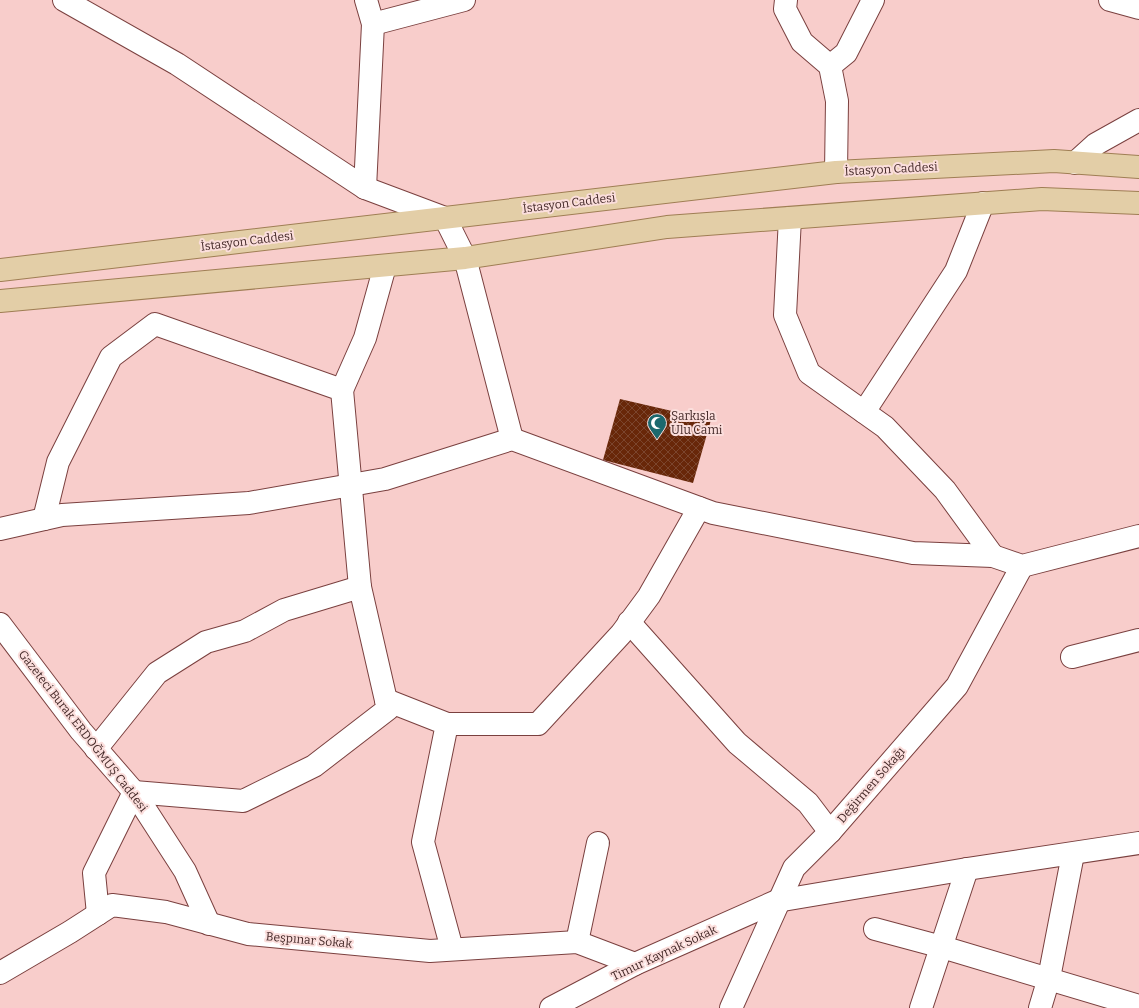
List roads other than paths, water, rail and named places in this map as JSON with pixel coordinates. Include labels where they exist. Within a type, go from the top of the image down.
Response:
[{"type":"main road","name":"İstasyon Caddesi","points":[[0,270],[836,172],[1046,162],[1139,167]]},
{"type":"main road","points":[[0,302],[465,258],[667,227],[1042,199],[1139,203]]},
{"type":"street","points":[[64,0],[177,64],[365,188],[445,218],[465,258],[512,439]]},
{"type":"street","points":[[365,188],[373,24],[366,0]]},
{"type":"street","points":[[373,24],[464,0]]},
{"type":"street","points":[[786,0],[785,9],[802,42],[830,66],[837,101],[836,172]]},
{"type":"street","points":[[830,66],[846,53],[873,0]]},
{"type":"street","points":[[1110,0],[1139,8]]},
{"type":"street","points":[[1074,163],[1096,144],[1139,120]]},
{"type":"street","points":[[864,412],[956,271],[983,203]]},
{"type":"street","points":[[790,218],[785,315],[808,372],[885,427],[944,490],[993,556]]},
{"type":"street","points":[[98,914],[94,873],[134,792],[243,801],[314,766],[388,709],[360,587],[352,485],[342,390],[365,338],[385,266]]},
{"type":"street","points":[[44,519],[58,462],[111,357],[156,324],[342,390]]},
{"type":"street","points":[[0,529],[62,516],[249,503],[352,485],[385,479],[512,439],[713,513],[913,553],[993,556],[1022,566],[1139,536]]},
{"type":"street","points":[[386,700],[447,724],[538,724],[629,622],[649,596],[699,508]]},
{"type":"street","name":"Değirmen Sokağı","points":[[731,1008],[777,901],[794,868],[830,832],[957,686],[1022,566]]},
{"type":"street","points":[[96,749],[157,673],[206,642],[246,631],[284,610],[360,587]]},
{"type":"street","points":[[629,622],[737,743],[808,803],[830,832]]},
{"type":"street","name":"Gazeteci Burak ERDOĞMUŞ Caddesi","points":[[0,624],[38,676],[96,749],[134,792],[185,871],[209,924]]},
{"type":"street","points":[[1072,657],[1139,640]]},
{"type":"street","points":[[447,724],[423,842],[452,949]]},
{"type":"street","points":[[578,942],[598,843]]},
{"type":"street","name":"Timur Kaynak Sokak","points":[[551,1008],[636,964],[777,901],[967,869],[1139,843]]},
{"type":"street","points":[[1040,1008],[1049,978],[1073,854]]},
{"type":"street","points":[[921,1008],[967,869]]},
{"type":"street","name":"Beşpınar Sokak","points":[[0,973],[70,932],[112,905],[166,912],[248,934],[430,951],[578,942],[636,964]]},
{"type":"street","points":[[875,929],[1049,978],[1139,1006]]},
{"type":"place","name":"Şarkışla Ulu Cami","points":[[657,440]]}]
